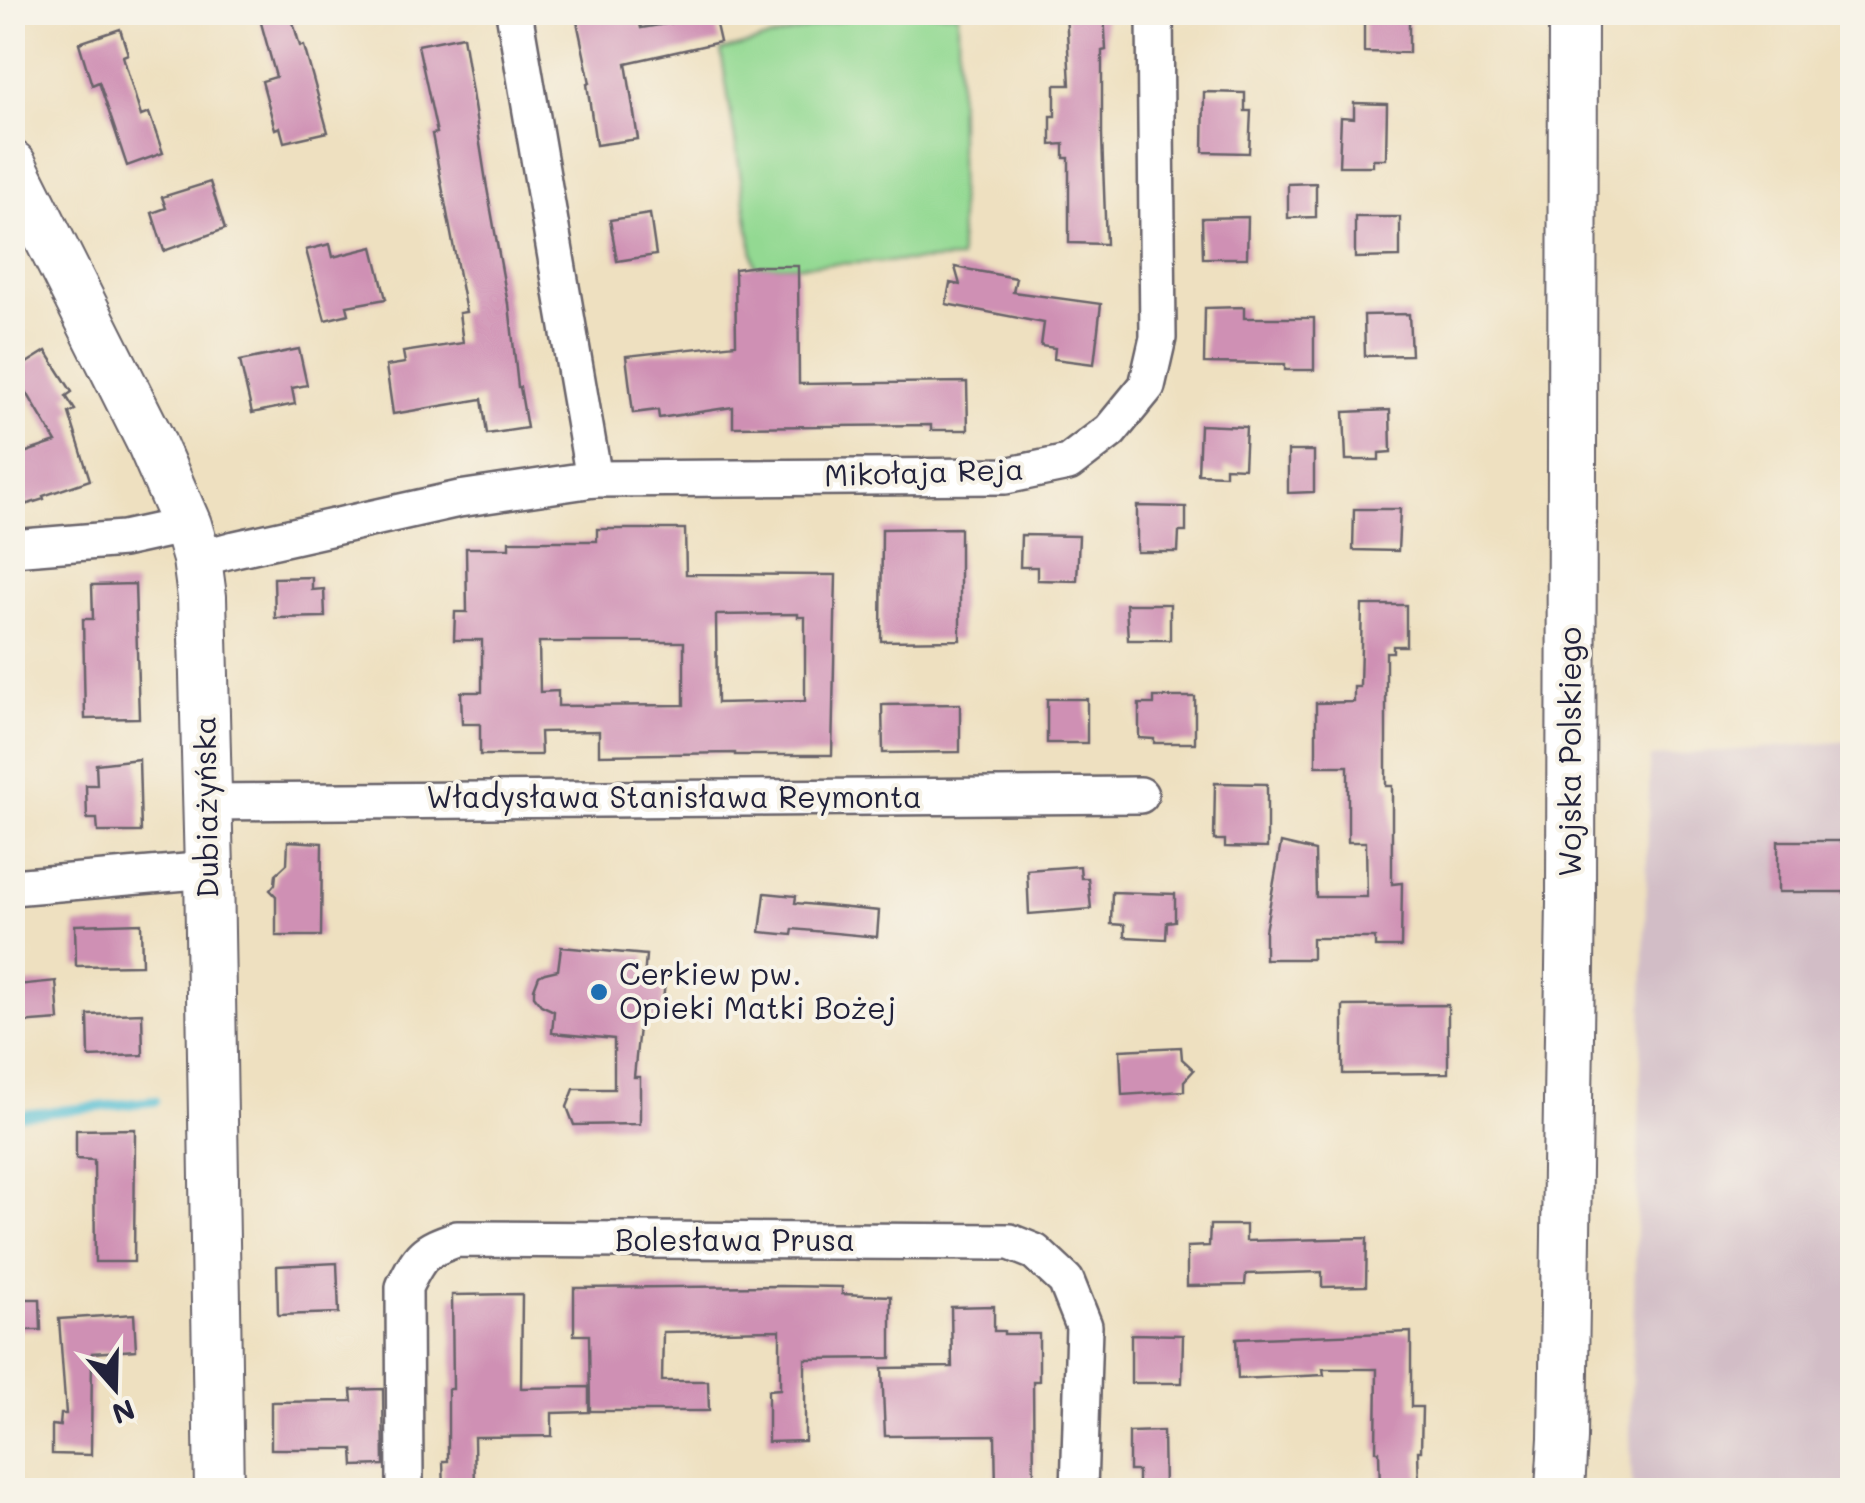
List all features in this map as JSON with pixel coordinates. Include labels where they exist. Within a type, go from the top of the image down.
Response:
[{"type":"main road","name":"Wojska Polskiego","points":[[1560,1490],[1571,900],[1574,12]]},
{"type":"main road","name":"Dubiażyńska","points":[[12,165],[150,440],[192,542],[202,597],[219,1490]]},
{"type":"street","points":[[514,12],[594,480]]},
{"type":"street","name":"Mikołaja Reja","points":[[12,548],[123,539],[236,548],[460,500],[594,480],[1005,476],[1068,462],[1110,431],[1148,386],[1158,338],[1155,12]]},
{"type":"street","name":"Władysława Stanisława Reymonta","points":[[208,802],[1140,794]]},
{"type":"street","points":[[12,887],[210,870]]},
{"type":"street","name":"Bolesława Prusa","points":[[404,1490],[404,1287],[428,1249],[457,1240],[1010,1242],[1034,1252],[1066,1281],[1084,1326],[1079,1490]]},
{"type":"shaded area","points":[[1852,741],[1852,1490],[1632,1490],[1630,1433],[1650,757]]},
{"type":"green space","points":[[868,13],[958,13],[960,259],[755,267],[721,51]]},
{"type":"building","points":[[258,12],[290,12],[300,46],[304,46],[328,132],[284,142],[280,127],[275,129],[262,81],[276,77]]},
{"type":"building","points":[[575,12],[616,12],[618,20],[638,16],[641,28],[714,16],[720,42],[626,63],[638,139],[596,145],[587,84],[590,83]]},
{"type":"building","points":[[1066,12],[1104,12],[1102,136],[1106,244],[1069,243],[1069,158],[1064,158],[1064,144],[1051,145],[1055,85],[1070,85]]},
{"type":"building","points":[[1364,12],[1409,12],[1409,53],[1364,52]]},
{"type":"building","points":[[120,29],[128,54],[123,56],[141,116],[149,113],[163,153],[127,166],[99,82],[92,85],[79,43]]},
{"type":"building","points":[[463,36],[527,428],[487,434],[482,399],[393,414],[386,366],[405,363],[403,352],[463,343],[459,313],[466,312],[432,134],[437,133],[418,45]]},
{"type":"building","points":[[1204,92],[1245,93],[1245,111],[1251,111],[1249,153],[1203,152]]},
{"type":"building","points":[[1354,103],[1387,104],[1386,159],[1373,159],[1373,166],[1339,166],[1341,117],[1354,118]]},
{"type":"building","points":[[210,182],[225,229],[164,251],[152,213],[166,208],[162,197]]},
{"type":"building","points":[[1316,183],[1316,217],[1288,218],[1288,184]]},
{"type":"building","points":[[650,214],[656,255],[617,261],[610,220]]},
{"type":"building","points":[[1248,217],[1247,258],[1203,258],[1202,218]]},
{"type":"building","points":[[1355,217],[1400,217],[1400,257],[1355,258]]},
{"type":"building","points":[[330,244],[333,257],[373,247],[386,299],[347,306],[349,314],[325,320],[306,250]]},
{"type":"building","points":[[798,266],[799,384],[967,382],[968,430],[931,430],[931,425],[733,427],[733,407],[659,418],[658,410],[633,413],[626,356],[736,344],[735,269]]},
{"type":"building","points":[[955,267],[1016,278],[1013,292],[1101,304],[1094,364],[1054,359],[1055,348],[1041,346],[1044,323],[946,304],[950,283],[960,285]]},
{"type":"building","points":[[1244,307],[1244,318],[1314,318],[1314,370],[1285,370],[1285,364],[1204,363],[1205,308]]},
{"type":"building","points":[[1409,314],[1411,355],[1365,356],[1364,315]]},
{"type":"building","points":[[299,349],[307,385],[292,388],[295,404],[252,413],[240,361]]},
{"type":"building","points":[[46,351],[72,392],[66,396],[75,410],[69,413],[90,480],[12,509],[12,457],[56,442],[14,371]]},
{"type":"building","points":[[1390,410],[1391,452],[1379,453],[1379,460],[1346,460],[1344,412]]},
{"type":"building","points":[[1200,425],[1246,427],[1244,468],[1225,467],[1225,475],[1198,474]]},
{"type":"building","points":[[1288,451],[1314,451],[1314,492],[1288,493]]},
{"type":"building","points":[[1137,506],[1186,507],[1186,532],[1179,532],[1178,552],[1137,552]]},
{"type":"building","points":[[1354,509],[1400,509],[1398,551],[1353,550]]},
{"type":"building","points":[[960,528],[960,640],[881,641],[882,529]]},
{"type":"building","points":[[597,529],[685,529],[686,574],[836,575],[832,755],[599,755],[599,731],[540,732],[541,755],[480,755],[480,724],[462,724],[461,692],[482,692],[482,640],[454,640],[455,612],[467,612],[466,548],[509,548],[509,541],[597,541]],"holes":[[[716,615],[805,617],[805,701],[717,703]],[[539,642],[684,642],[684,705],[558,706],[558,691],[540,692]]]},
{"type":"building","points":[[1021,535],[1079,536],[1077,581],[1037,580],[1037,567],[1020,567]]},
{"type":"building","points":[[312,577],[312,590],[324,589],[325,617],[275,618],[274,578]]},
{"type":"building","points":[[135,584],[139,718],[85,719],[83,619],[93,619],[92,585]]},
{"type":"building","points":[[1126,604],[1170,604],[1170,640],[1128,640]]},
{"type":"building","points":[[1362,605],[1406,605],[1406,646],[1393,646],[1393,652],[1386,652],[1386,786],[1392,786],[1392,884],[1402,883],[1401,947],[1375,947],[1375,938],[1312,938],[1312,959],[1265,959],[1265,931],[1281,843],[1315,851],[1316,897],[1367,897],[1366,842],[1348,842],[1348,766],[1316,766],[1316,703],[1354,702],[1354,687],[1360,687]]},
{"type":"building","points":[[1154,697],[1195,697],[1195,743],[1154,743],[1154,739],[1139,738],[1139,704],[1154,704]]},
{"type":"building","points":[[1047,699],[1087,699],[1087,743],[1047,743]]},
{"type":"building","points":[[960,704],[960,752],[883,753],[882,705]]},
{"type":"building","points":[[139,759],[141,832],[98,832],[97,819],[87,819],[86,785],[97,785],[96,764]]},
{"type":"building","points":[[1215,783],[1267,784],[1267,848],[1225,847],[1225,840],[1214,840]]},
{"type":"building","points":[[288,841],[322,843],[321,936],[276,936],[276,896],[270,890],[276,874],[287,864]]},
{"type":"building","points":[[1778,841],[1852,841],[1852,892],[1778,892]]},
{"type":"building","points":[[1080,866],[1081,878],[1088,878],[1091,909],[1029,914],[1027,870]]},
{"type":"building","points":[[1112,892],[1175,894],[1175,921],[1167,922],[1166,939],[1125,937],[1125,925],[1111,924]]},
{"type":"building","points":[[765,893],[796,896],[795,903],[879,911],[877,937],[793,929],[792,935],[760,932]]},
{"type":"building","points":[[141,923],[142,965],[76,966],[75,925]]},
{"type":"building","name":"Cerkiew pw. Opieki Matki Bożej","points":[[561,947],[646,955],[644,980],[665,982],[661,1019],[640,1017],[634,1077],[640,1077],[640,1124],[574,1125],[567,1107],[574,1089],[614,1089],[614,1039],[552,1033],[554,1011],[541,1005],[534,989],[539,976],[558,970]]},
{"type":"building","points":[[56,981],[59,1020],[19,1023],[16,985]]},
{"type":"building","points":[[1448,1005],[1448,1073],[1343,1074],[1343,1006]]},
{"type":"building","points":[[142,1013],[143,1055],[89,1057],[88,1015]]},
{"type":"building","points":[[1181,1047],[1182,1059],[1194,1070],[1184,1081],[1184,1091],[1122,1095],[1120,1050]]},
{"type":"building","points":[[135,1129],[134,1262],[95,1262],[94,1160],[76,1159],[76,1130]]},
{"type":"building","points":[[1210,1225],[1246,1225],[1246,1241],[1367,1238],[1366,1286],[1322,1287],[1322,1272],[1246,1274],[1245,1285],[1187,1286],[1187,1247],[1209,1246]]},
{"type":"building","points":[[337,1263],[339,1313],[278,1315],[277,1266]]},
{"type":"building","points":[[842,1287],[842,1294],[891,1296],[891,1358],[805,1359],[805,1441],[768,1442],[768,1390],[780,1389],[780,1330],[663,1332],[662,1381],[708,1381],[709,1411],[590,1411],[589,1335],[574,1335],[574,1288]]},
{"type":"building","points":[[522,1294],[521,1388],[589,1387],[589,1412],[552,1413],[552,1436],[474,1437],[475,1490],[444,1490],[448,1389],[453,1389],[452,1295]]},
{"type":"building","points":[[12,1299],[40,1299],[41,1330],[12,1330]]},
{"type":"building","points":[[994,1306],[994,1331],[1039,1334],[1039,1381],[1033,1381],[1034,1490],[996,1490],[995,1435],[885,1436],[882,1368],[952,1367],[951,1307]]},
{"type":"building","points":[[134,1314],[136,1350],[92,1353],[91,1455],[52,1454],[52,1425],[60,1426],[61,1414],[66,1414],[59,1319]]},
{"type":"building","points":[[1411,1332],[1411,1407],[1422,1407],[1419,1490],[1380,1490],[1376,1451],[1377,1369],[1323,1369],[1324,1375],[1238,1379],[1236,1339]]},
{"type":"building","points":[[1131,1334],[1183,1335],[1182,1383],[1131,1383]]},
{"type":"building","points":[[383,1389],[384,1465],[354,1466],[353,1449],[271,1449],[271,1402],[352,1401],[351,1390]]},
{"type":"building","points":[[1163,1431],[1164,1490],[1138,1490],[1138,1471],[1129,1471],[1129,1432]]},
{"type":"waterway","points":[[12,1116],[155,1101]]},
{"type":"place","name":"Cerkiew pw. Opieki Matki Bożej","points":[[599,992]]}]
